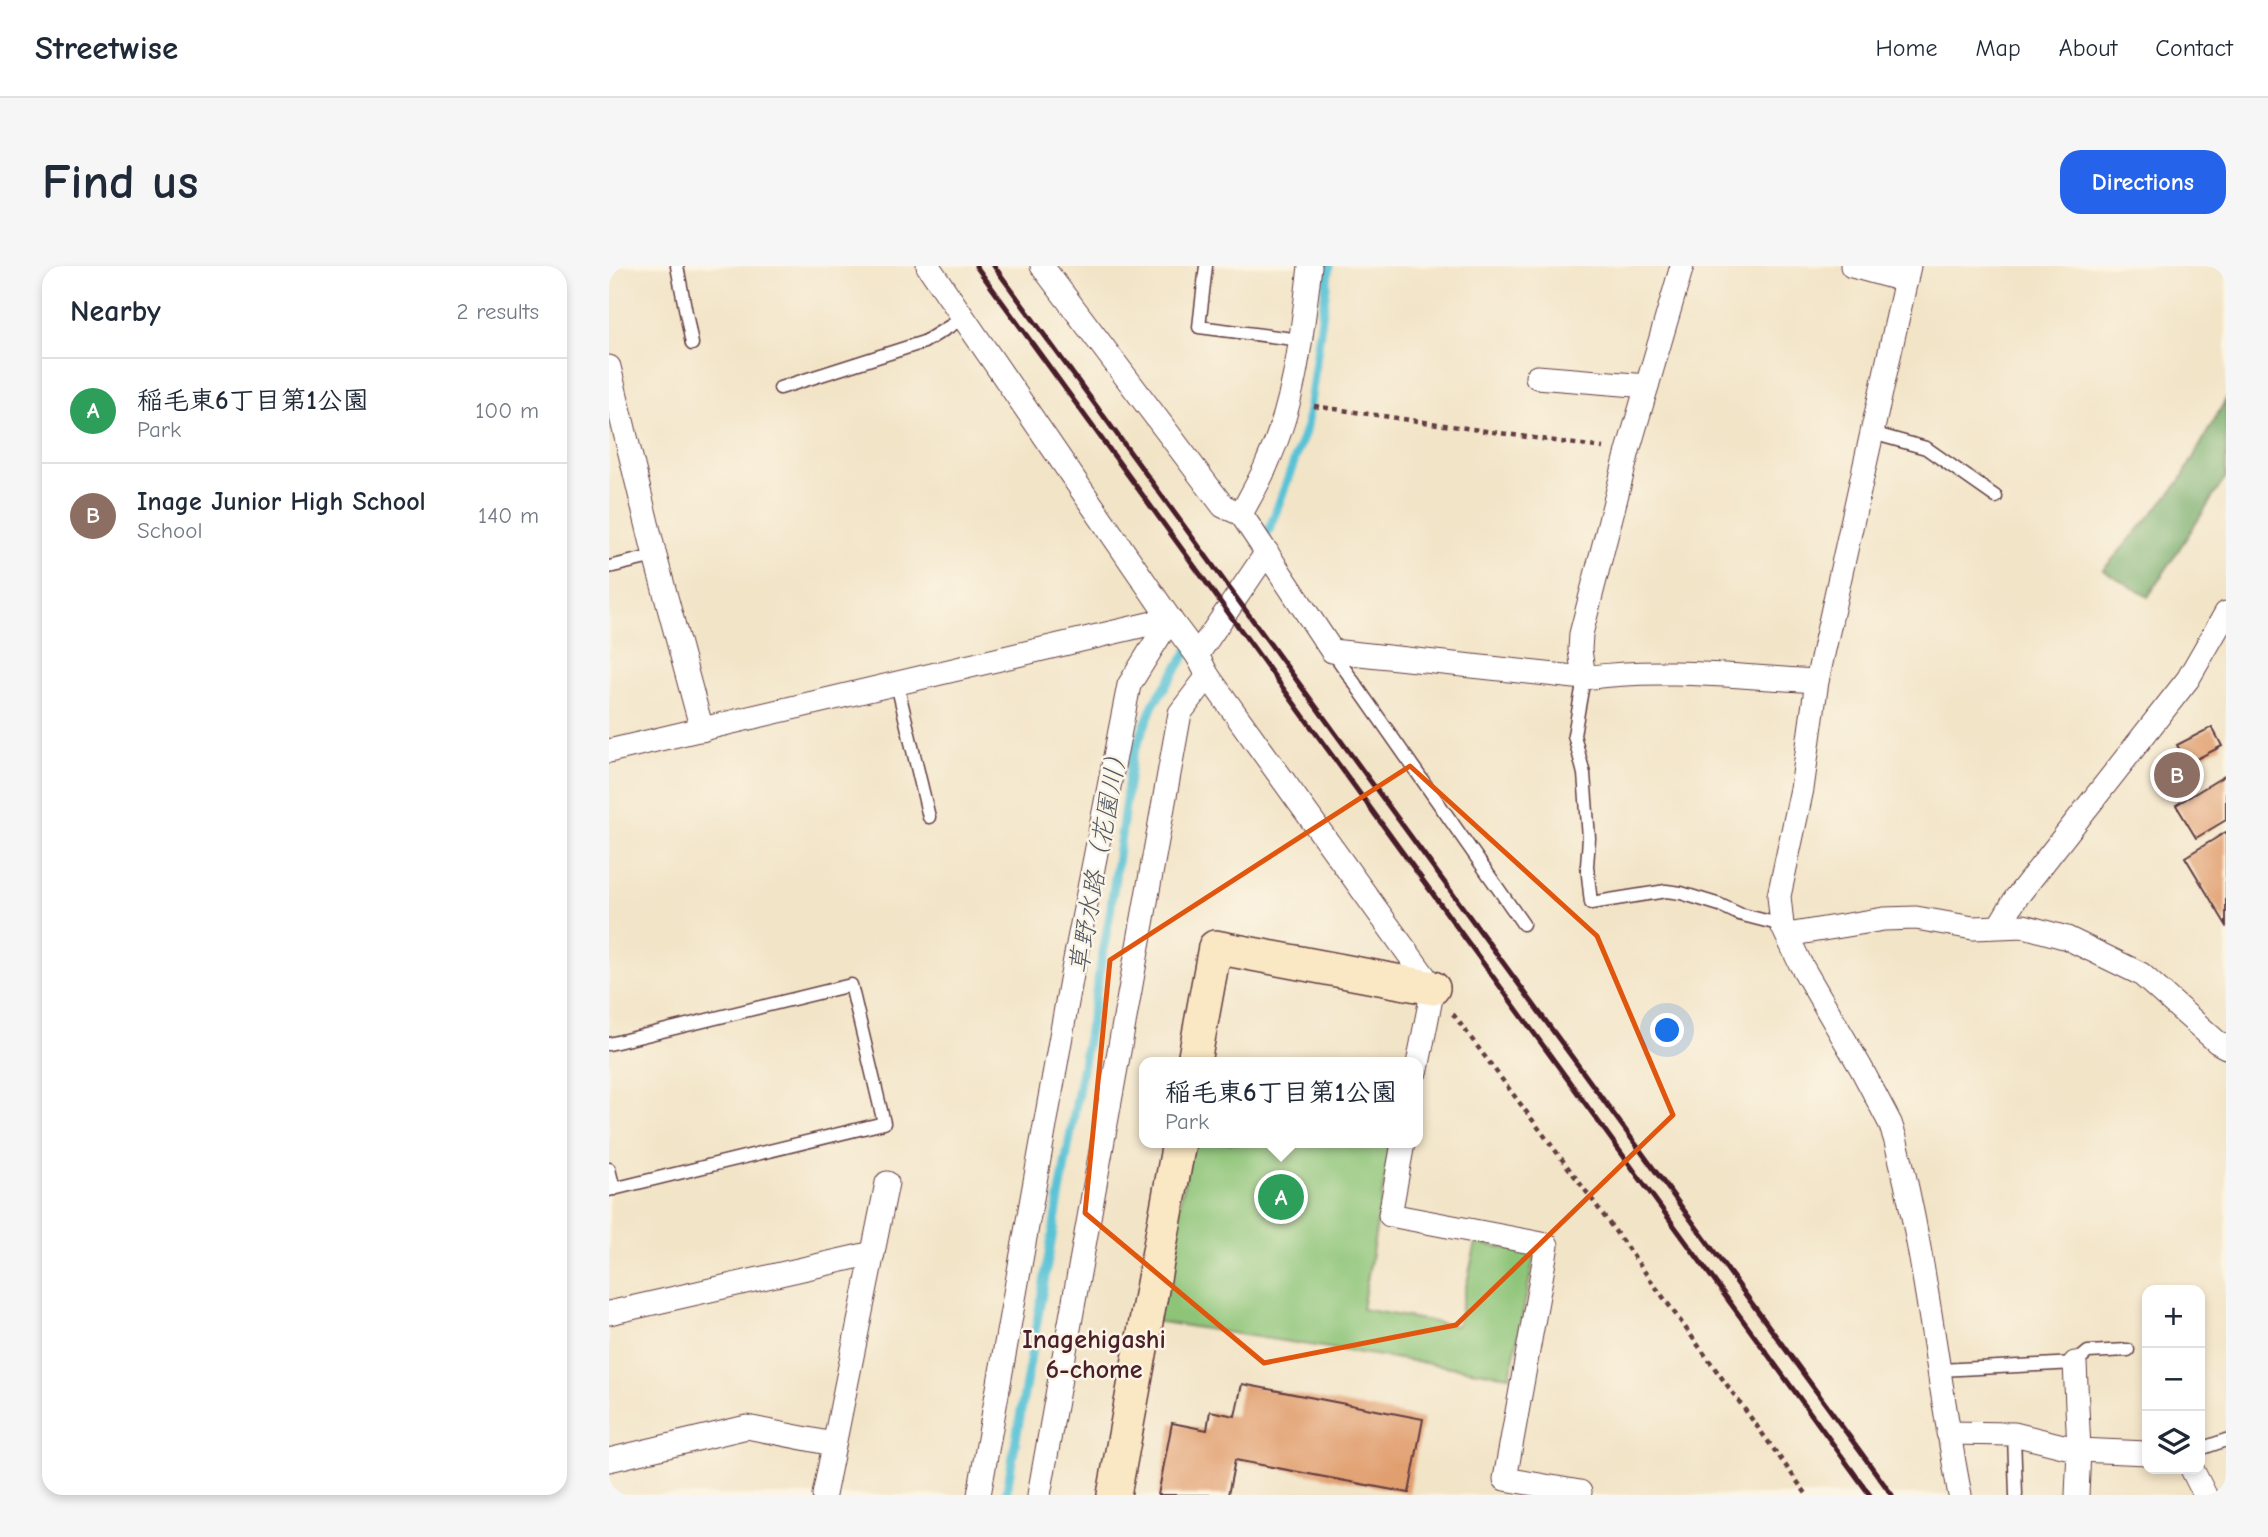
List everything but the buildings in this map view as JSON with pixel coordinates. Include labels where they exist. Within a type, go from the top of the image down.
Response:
[{"type":"street","points":[[928,266],[1170,619],[1197,654],[1208,676],[1433,988],[1419,1057]]},
{"type":"street","points":[[1042,266],[1223,506],[1241,514],[1332,651],[1584,678],[1622,672],[1817,681]]},
{"type":"street","points":[[1241,514],[1269,461],[1289,403],[1301,340],[1310,266]]},
{"type":"street","points":[[1584,678],[1581,634],[1628,451],[1682,266]]},
{"type":"street","points":[[1853,266],[1907,274],[1817,681],[1802,789],[1779,896],[1784,930],[1800,963],[1890,1123],[1901,1162],[1940,1370],[1960,1495]]},
{"type":"street","points":[[609,368],[702,730]]},
{"type":"street","points":[[1537,377],[1647,386]]},
{"type":"street","points":[[1197,654],[1266,552]]},
{"type":"street","points":[[1999,926],[2015,898],[2188,679],[2226,612]]},
{"type":"street","points":[[609,751],[1170,619]]},
{"type":"street","points":[[979,1495],[1071,980],[1129,685],[1170,619]]},
{"type":"street","points":[[1039,1495],[1180,713],[1208,676]]},
{"type":"street","points":[[1784,930],[1916,918],[1973,928],[2024,926],[2067,938],[2141,974],[2226,1047]]},
{"type":"street","points":[[1195,1057],[1215,947],[1433,988]]},
{"type":"street","points":[[1114,1495],[1178,1148]]},
{"type":"street","points":[[1402,1148],[1389,1215],[1547,1245],[1505,1479],[1580,1492]]},
{"type":"street","points":[[824,1495],[887,1183]]},
{"type":"street","points":[[609,1313],[873,1253]]},
{"type":"street","points":[[2075,1363],[2079,1450],[2077,1495]]},
{"type":"street","points":[[609,1460],[747,1427],[834,1444]]},
{"type":"street","points":[[1948,1433],[2014,1433],[2079,1450],[2142,1453]]},
{"type":"street","points":[[2195,1474],[2206,1495]]},
{"type":"lane","points":[[677,266],[692,344]]},
{"type":"lane","points":[[1206,266],[1199,327],[1301,340]]},
{"type":"lane","points":[[780,388],[924,342],[965,317]]},
{"type":"lane","points":[[1872,433],[1926,448],[1996,497]]},
{"type":"lane","points":[[609,567],[656,556]]},
{"type":"lane","points":[[1332,651],[1523,924]]},
{"type":"lane","points":[[1584,678],[1574,735],[1584,774],[1591,903],[1666,891],[1681,893],[1784,930]]},
{"type":"lane","points":[[897,684],[929,817]]},
{"type":"lane","points":[[609,1044],[851,985],[884,1123],[611,1189],[609,1169]]},
{"type":"lane","points":[[1940,1370],[2075,1363],[2088,1352],[2127,1350]]},
{"type":"lane","points":[[2014,1433],[2016,1495]]},
{"type":"lane","points":[[2205,1447],[2226,1440]]},
{"type":"path","points":[[1329,409],[1628,451]]},
{"type":"path","points":[[1433,988],[1591,1198],[1807,1495]]},
{"type":"highlighted area","points":[[1410,766],[1597,936],[1673,1115],[1456,1325],[1264,1363],[1085,1213],[1110,960]]},
{"type":"green space","points":[[2226,399],[2226,477],[2148,597],[2103,570],[2179,483]]},
{"type":"green space","points":[[1192,1148],[1389,1148],[1362,1309],[1457,1326],[1476,1243],[1527,1252],[1534,1258],[1510,1376],[1154,1321]]},
{"type":"waterway","name":"草野水路（花園川）","points":[[1262,540],[1270,528],[1307,426],[1329,266]]},
{"type":"waterway","name":"草野水路（花園川）","points":[[1006,1495],[1110,913],[1132,757],[1153,705],[1190,648]]},
{"type":"railway","points":[[976,266],[1870,1495]]},
{"type":"railway","points":[[994,266],[1892,1495]]},
{"type":"place","name":"Inage Junior High School","points":[[2177,775]]},
{"type":"place","name":"稲毛東6丁目第1公園","points":[[1281,1197]]},
{"type":"district","name":"Inagehigashi 6-chome","points":[[1094,1354]]}]
